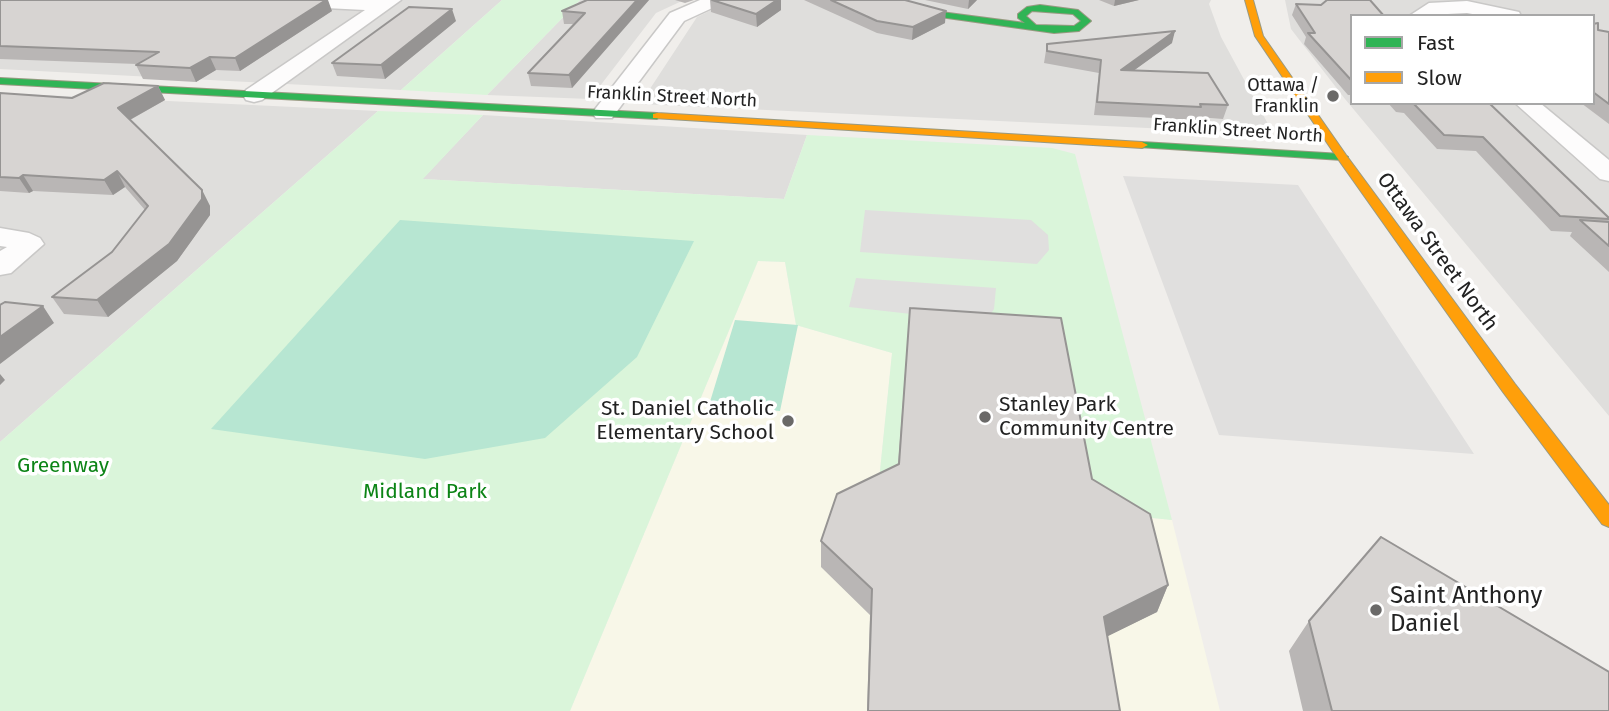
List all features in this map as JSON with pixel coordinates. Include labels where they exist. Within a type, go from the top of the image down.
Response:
[{"type":"street","points":[[267,0],[389,2]]},
{"type":"street","points":[[604,113],[677,16],[715,0]]},
{"type":"street","points":[[891,0],[940,14],[1032,25]]},
{"type":"street","name":"Ottawa Street North","points":[[1250,0],[1259,36],[1342,157],[1509,388],[1609,519]]},
{"type":"street","points":[[254,95],[389,2]]},
{"type":"street","points":[[1421,14],[1429,9],[1467,7],[1503,14]]},
{"type":"street","name":"Franklin Street North","points":[[0,81],[604,113],[1342,157]]},
{"type":"street","points":[[1528,105],[1609,173]]},
{"type":"street","points":[[0,237],[19,239],[29,244],[0,266]]},
{"type":"shaded area","points":[[0,0],[502,0],[401,90],[0,69]]},
{"type":"shaded area","points":[[580,0],[684,0],[656,13],[590,99],[487,95]]},
{"type":"shaded area","points":[[750,0],[1211,0],[1209,4],[1221,37],[1268,124],[1253,133],[640,104],[697,17],[718,7]]},
{"type":"shaded area","points":[[1285,0],[1609,0],[1609,416],[1345,99],[1291,29]]},
{"type":"shaded area","points":[[0,93],[378,111],[0,442]]},
{"type":"shaded area","points":[[483,115],[807,135],[784,199],[422,179]]},
{"type":"shaded area","points":[[1123,176],[1298,185],[1474,454],[1219,435]]},
{"type":"shaded area","points":[[865,210],[1031,220],[1048,235],[1049,250],[1037,264],[860,252]]},
{"type":"shaded area","name":"St. Daniel Catholic Elementary School","points":[[758,261],[785,262],[796,325],[892,353],[878,490],[1172,520],[1220,711],[570,711]]},
{"type":"shaded area","points":[[856,278],[996,288],[994,309],[988,318],[929,316],[849,307]]},
{"type":"green space","points":[[502,0],[580,0],[487,95],[401,90]]},
{"type":"green space","name":"Midland Park","points":[[378,111],[483,115],[423,179],[784,199],[807,135],[1052,148],[1075,154],[1172,520],[878,490],[892,353],[796,325],[785,262],[758,261],[570,711],[0,711],[0,442]]},
{"type":"green space","points":[[400,220],[694,241],[637,357],[545,438],[425,459],[211,429]]},
{"type":"green space","points":[[735,320],[798,325],[780,411],[709,405]]},
{"type":"building","points":[[0,0],[326,0],[235,58],[210,57],[190,68],[136,65],[159,52],[0,46]]},
{"type":"building","points":[[587,0],[637,0],[569,75],[528,73],[585,13],[562,11]]},
{"type":"building","points":[[712,0],[777,0],[756,14]]},
{"type":"building","points":[[831,0],[905,0],[946,11],[913,27],[877,21]]},
{"type":"building","points":[[1327,0],[1370,0],[1382,14],[1350,14],[1350,79],[1308,33],[1315,33],[1296,4],[1321,5]]},
{"type":"building","points":[[409,7],[452,9],[381,65],[332,63]]},
{"type":"building","points":[[1598,23],[1598,30],[1609,32],[1609,104],[1595,94],[1595,24]]},
{"type":"building","points":[[1175,31],[1121,70],[1208,73],[1228,105],[1200,104],[1201,107],[1097,102],[1101,60],[1047,51],[1047,44]]},
{"type":"building","points":[[104,83],[158,86],[118,108],[202,190],[202,199],[169,244],[97,300],[52,297],[112,252],[148,206],[117,171],[104,180],[23,175],[19,178],[0,177],[0,93],[72,98]]},
{"type":"building","points":[[1415,105],[1491,105],[1609,219],[1560,216],[1483,137],[1444,135]]},
{"type":"building","points":[[1580,220],[1609,222],[1609,246]]},
{"type":"building","points":[[5,302],[43,306],[0,337],[0,305]]},
{"type":"building","points":[[910,308],[1061,318],[1092,479],[1150,514],[1168,585],[1104,617],[1120,711],[868,711],[872,589],[821,541],[837,494],[899,464]]},
{"type":"building","name":"Saint Anthony Daniel","points":[[1381,537],[1609,672],[1609,711],[1332,711],[1309,621]]},
{"type":"traffic: fast","points":[[891,0],[940,14],[1054,30],[1076,29],[1087,21],[1075,12],[1040,8],[1030,9],[1021,16],[1032,25]]},
{"type":"traffic: fast","points":[[0,81],[657,116]]},
{"type":"traffic: fast","points":[[1142,145],[1342,157]]},
{"type":"traffic: slow","points":[[1249,0],[1259,36],[1342,157],[1509,388],[1609,519]]},
{"type":"traffic: slow","points":[[657,116],[1142,145]]},
{"type":"place","name":"Ottawa / Franklin","points":[[1333,96]]},
{"type":"place","name":"Stanley Park Community Centre","points":[[985,417]]},
{"type":"place","name":"St. Daniel Catholic Elementary School","points":[[788,421]]},
{"type":"place","name":"Saint Anthony Daniel","points":[[1376,610]]},
{"type":"park label","name":"Greenway","points":[[63,466]]}]
